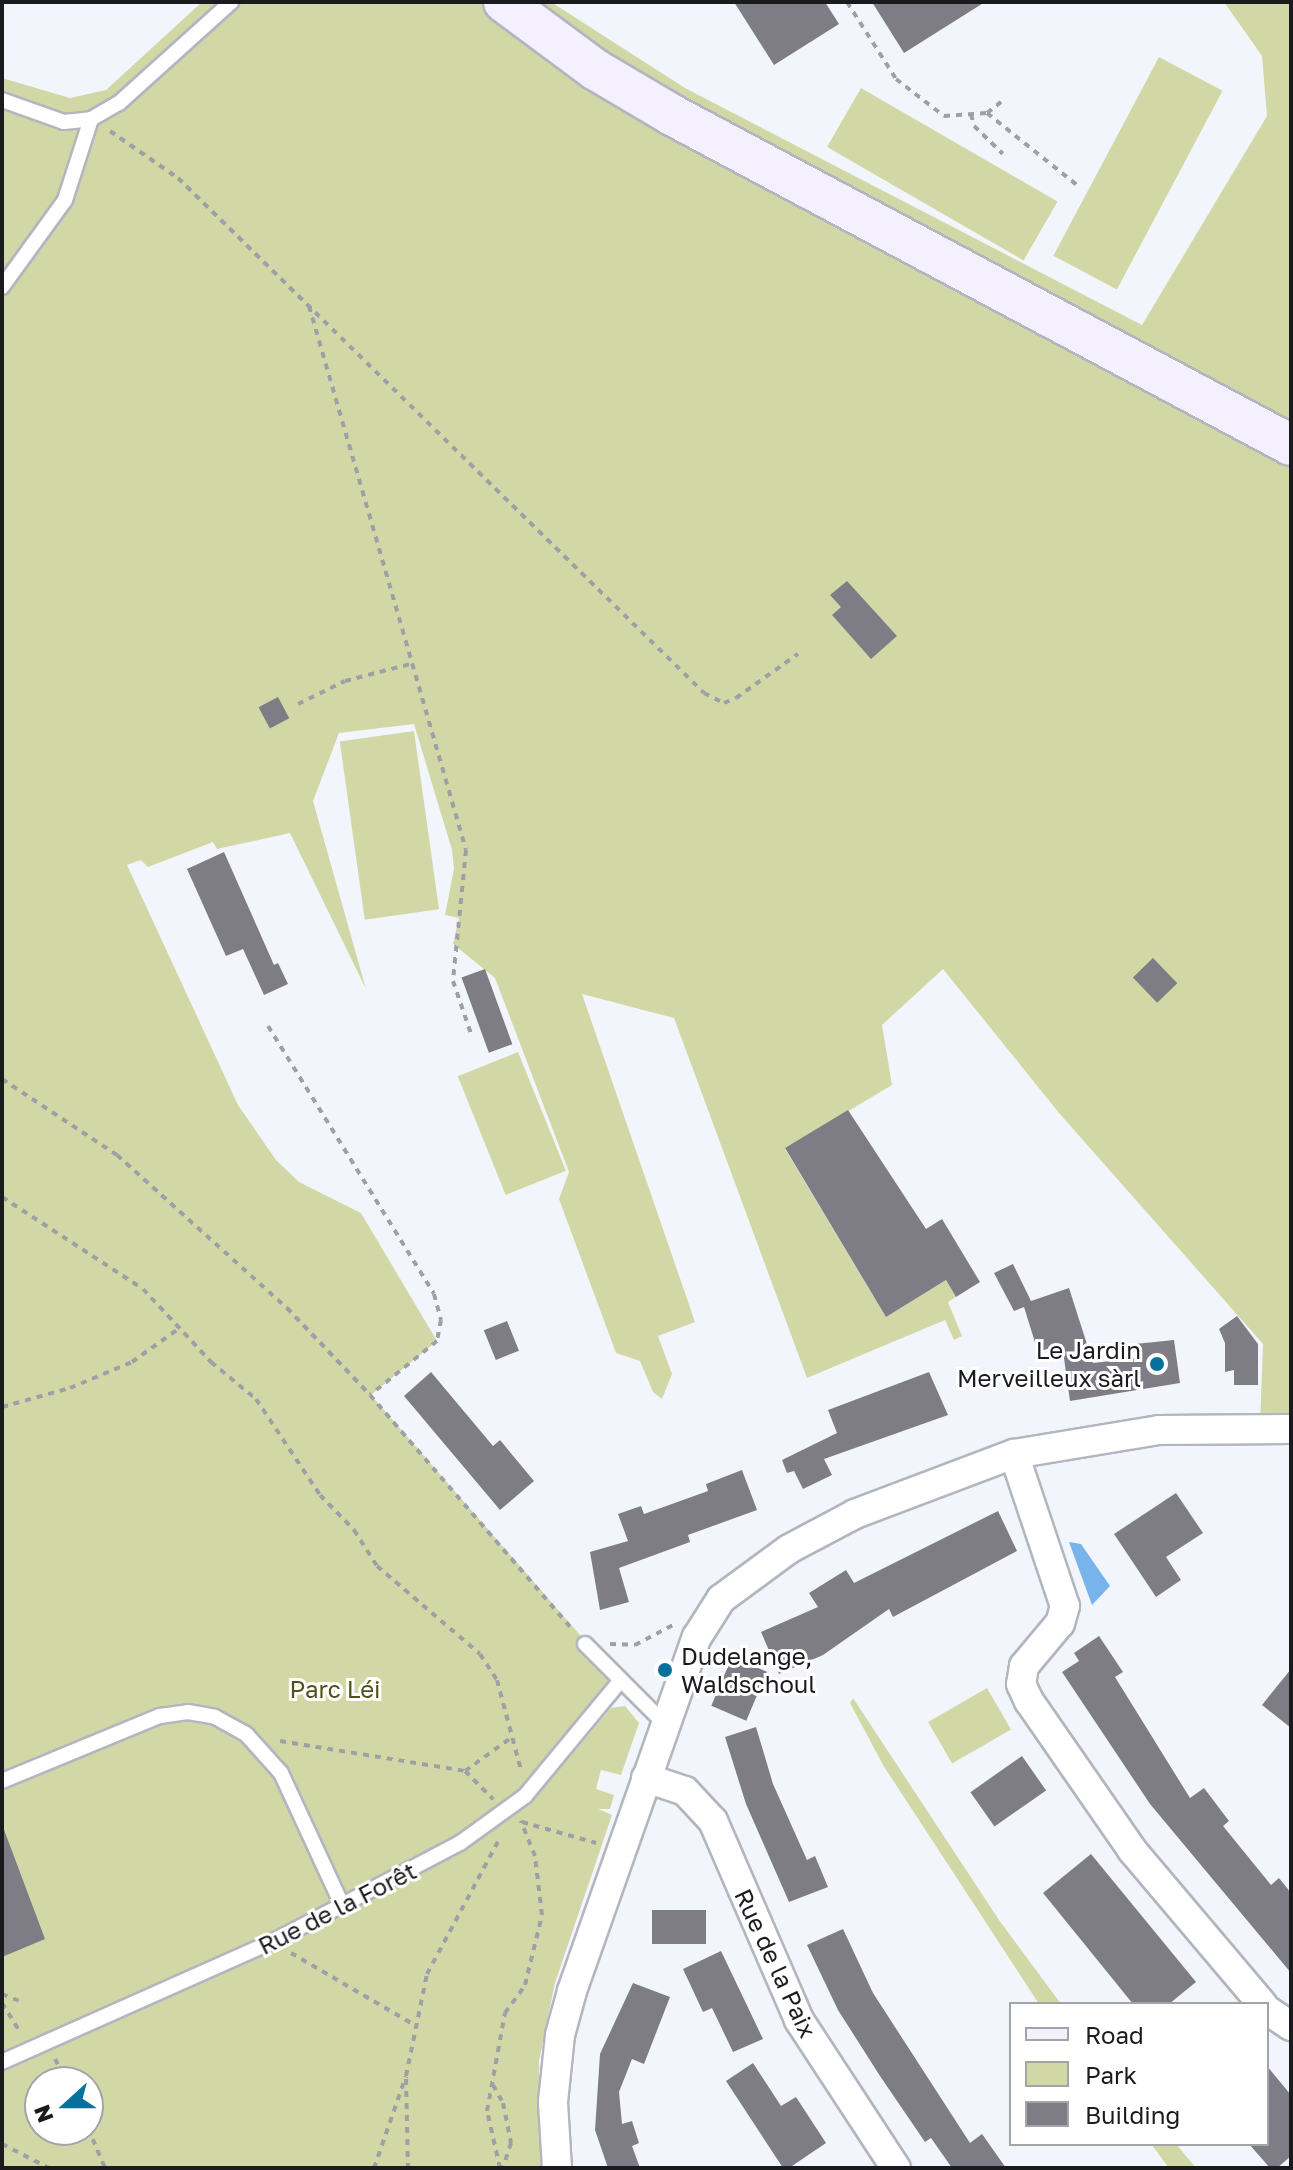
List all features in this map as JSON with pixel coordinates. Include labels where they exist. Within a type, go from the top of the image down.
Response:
[{"type":"main road","points":[[504,2],[596,70],[672,115],[1291,445]]},
{"type":"street","points":[[557,2168],[553,2102],[560,2035],[697,1637],[721,1599],[789,1549],[855,1514],[1014,1454],[1159,1430],[1291,1429]]},
{"type":"street","points":[[1014,1454],[1065,1606],[1060,1623],[1024,1666],[1021,1684],[1029,1701],[1132,1850],[1260,2002]]},
{"type":"street","name":"Rue de la Paix","points":[[646,1778],[685,1791],[713,1821],[799,2020],[892,2167]]},
{"type":"street","points":[[1269,2011],[1291,2027]]},
{"type":"lane","points":[[2,100],[64,122],[91,119],[119,103],[231,2]]},
{"type":"lane","points":[[2,287],[65,200],[91,119]]},
{"type":"lane","points":[[585,1644],[665,1724]]},
{"type":"lane","name":"Rue de la Forêt","points":[[2,2062],[272,1942],[343,1907],[507,1812],[525,1796],[620,1681]]},
{"type":"lane","points":[[2,1781],[160,1716],[188,1712],[215,1717],[246,1734],[281,1773],[343,1907]]},
{"type":"path","points":[[847,2],[896,79],[944,116],[987,113],[1001,102]]},
{"type":"path","points":[[987,113],[1078,186]]},
{"type":"path","points":[[971,114],[974,126],[1003,154]]},
{"type":"path","points":[[91,119],[178,178],[704,693],[724,703],[736,698],[798,654]]},
{"type":"path","points":[[308,304],[466,850],[468,871],[453,944],[453,981],[471,1034]]},
{"type":"path","points":[[298,704],[345,681],[414,663]]},
{"type":"path","points":[[268,1026],[434,1294],[441,1320],[437,1341],[370,1395]]},
{"type":"path","points":[[2,1079],[117,1155],[287,1308],[370,1395],[585,1644]]},
{"type":"path","points":[[2,1197],[143,1289],[211,1362],[256,1399],[320,1495],[354,1530],[377,1566],[480,1654],[497,1680],[525,1796]]},
{"type":"path","points":[[2,1407],[70,1388],[132,1362],[181,1327]]},
{"type":"path","points":[[600,1638],[635,1645],[721,1599]]},
{"type":"path","points":[[246,1734],[465,1771],[507,1812],[500,1840],[427,1974],[413,2024],[406,2076],[408,2168]]},
{"type":"path","points":[[465,1771],[512,1737]]},
{"type":"path","points":[[502,2168],[487,2111],[505,2013],[525,1985],[542,1915],[535,1856],[522,1822],[621,1851]]},
{"type":"path","points":[[272,1942],[413,2024]]},
{"type":"path","points":[[2,1994],[22,2002]]},
{"type":"path","points":[[2,2003],[31,2050]]},
{"type":"path","points":[[46,2042],[59,2066]]},
{"type":"path","points":[[374,2168],[406,2076]]},
{"type":"path","points":[[492,2083],[503,2103],[511,2143],[502,2168]]},
{"type":"path","points":[[2,2144],[49,2168]]},
{"type":"path","points":[[96,2146],[105,2168]]},
{"type":"green space","name":"Parc Léi","points":[[202,2],[551,2],[685,88],[1142,325],[1267,116],[1262,56],[1224,2],[1291,2],[1291,1429],[1260,1426],[1263,1344],[1059,1113],[943,969],[882,1025],[892,1085],[785,1149],[886,1317],[946,1280],[956,1297],[948,1302],[962,1336],[954,1340],[945,1320],[807,1378],[674,1018],[582,994],[695,1322],[658,1336],[672,1374],[662,1399],[653,1392],[640,1361],[616,1353],[559,1199],[569,1172],[495,978],[453,944],[459,918],[445,915],[454,869],[452,850],[414,724],[339,733],[313,801],[366,989],[290,833],[217,849],[213,842],[148,867],[141,860],[127,865],[238,1105],[276,1160],[299,1182],[361,1213],[437,1341],[371,1395],[620,1681],[525,1796],[535,1798],[611,1708],[625,1706],[639,1723],[621,1775],[601,1770],[596,1789],[614,1795],[610,1809],[598,1809],[612,1815],[555,1983],[539,2061],[541,2168],[2,2168],[2,78],[70,98],[106,90]]},
{"type":"green space","points":[[1159,57],[1223,91],[1117,289],[1053,256]]},
{"type":"green space","points":[[861,88],[1058,202],[1024,260],[827,147]]},
{"type":"green space","points":[[414,731],[439,909],[365,920],[340,741]]},
{"type":"green space","points":[[518,1052],[566,1171],[506,1195],[458,1076]]},
{"type":"green space","points":[[987,1688],[1011,1730],[952,1764],[928,1722]]},
{"type":"green space","points":[[853,1698],[999,1920],[1060,2002],[1038,2002],[883,1765],[850,1703]]},
{"type":"green space","points":[[1152,2146],[1178,2146],[1196,2168],[1169,2168]]},
{"type":"water","points":[[1069,1542],[1081,1544],[1110,1586],[1092,1605]]},
{"type":"building","points":[[734,2],[825,2],[839,24],[774,65]]},
{"type":"building","points":[[872,2],[985,2],[904,53]]},
{"type":"building","points":[[847,581],[897,636],[871,659],[832,615],[841,607],[830,595]]},
{"type":"building","points":[[278,697],[289,718],[270,729],[259,707]]},
{"type":"building","points":[[224,852],[274,965],[278,963],[288,984],[264,995],[243,949],[226,956],[187,869]]},
{"type":"building","points":[[1153,958],[1177,983],[1157,1003],[1133,977]]},
{"type":"building","points":[[485,969],[512,1044],[489,1053],[462,978]]},
{"type":"building","points":[[848,1110],[926,1229],[942,1219],[980,1282],[956,1297],[946,1280],[886,1317],[785,1148]]},
{"type":"building","points":[[1013,1264],[1031,1301],[1069,1288],[1093,1363],[1136,1358],[1135,1344],[1174,1340],[1180,1383],[1070,1401],[1062,1344],[1038,1352],[1024,1307],[1014,1311],[994,1273]]},
{"type":"building","points":[[1237,1316],[1258,1344],[1258,1385],[1234,1385],[1234,1370],[1225,1372],[1225,1343],[1219,1329]]},
{"type":"building","points":[[507,1321],[519,1351],[496,1360],[484,1330]]},
{"type":"building","points":[[431,1372],[493,1446],[500,1440],[534,1481],[500,1510],[404,1396]]},
{"type":"building","points":[[929,1372],[948,1415],[824,1459],[832,1475],[803,1489],[794,1471],[787,1473],[782,1460],[837,1433],[828,1410]]},
{"type":"building","points":[[742,1470],[757,1510],[688,1535],[690,1542],[619,1568],[629,1602],[600,1610],[590,1552],[628,1541],[618,1514],[641,1506],[644,1514],[708,1491],[706,1484]]},
{"type":"building","points":[[1176,1493],[1203,1533],[1166,1557],[1181,1580],[1156,1597],[1114,1534]]},
{"type":"building","points":[[998,1511],[1017,1551],[893,1617],[889,1609],[823,1655],[779,1674],[761,1632],[818,1607],[809,1593],[846,1570],[854,1583]]},
{"type":"building","points":[[1099,1636],[1123,1672],[1115,1677],[1190,1798],[1204,1788],[1229,1821],[1223,1826],[1271,1885],[1279,1878],[1291,1893],[1291,1973],[1150,1804],[1062,1672],[1079,1661],[1074,1653]]},
{"type":"building","points":[[732,1657],[767,1672],[746,1721],[711,1706]]},
{"type":"building","points":[[1291,1669],[1291,1728],[1262,1705]]},
{"type":"building","points":[[756,1727],[773,1784],[807,1860],[815,1856],[828,1887],[789,1902],[746,1804],[725,1737]]},
{"type":"building","points":[[1022,1756],[1046,1790],[994,1827],[970,1792]]},
{"type":"building","points":[[2,1827],[45,1939],[2,1957]]},
{"type":"building","points":[[1091,1854],[1196,1982],[1171,2002],[1131,2002],[1043,1893]]},
{"type":"building","points":[[652,1910],[706,1910],[706,1944],[652,1944]]},
{"type":"building","points":[[843,1929],[873,1993],[970,2143],[982,2134],[1006,2168],[952,2168],[931,2138],[925,2142],[838,2010],[807,1945]]},
{"type":"building","points":[[721,1951],[763,2039],[733,2052],[712,2008],[703,2012],[683,1969]]},
{"type":"building","points":[[633,1983],[670,1997],[644,2064],[632,2059],[619,2092],[622,2124],[632,2121],[639,2143],[632,2146],[640,2168],[608,2168],[595,2130],[600,2054]]},
{"type":"building","points":[[753,2063],[781,2106],[796,2097],[826,2143],[789,2168],[783,2168],[726,2081]]},
{"type":"building","points":[[1269,2068],[1291,2095],[1291,2156],[1277,2168],[1270,2168],[1251,2146],[1269,2146]]},
{"type":"place","name":"Le Jardin Merveilleux sàrl","points":[[1157,1364]]},
{"type":"place","name":"Dudelange, Waldschoul","points":[[665,1670]]}]
